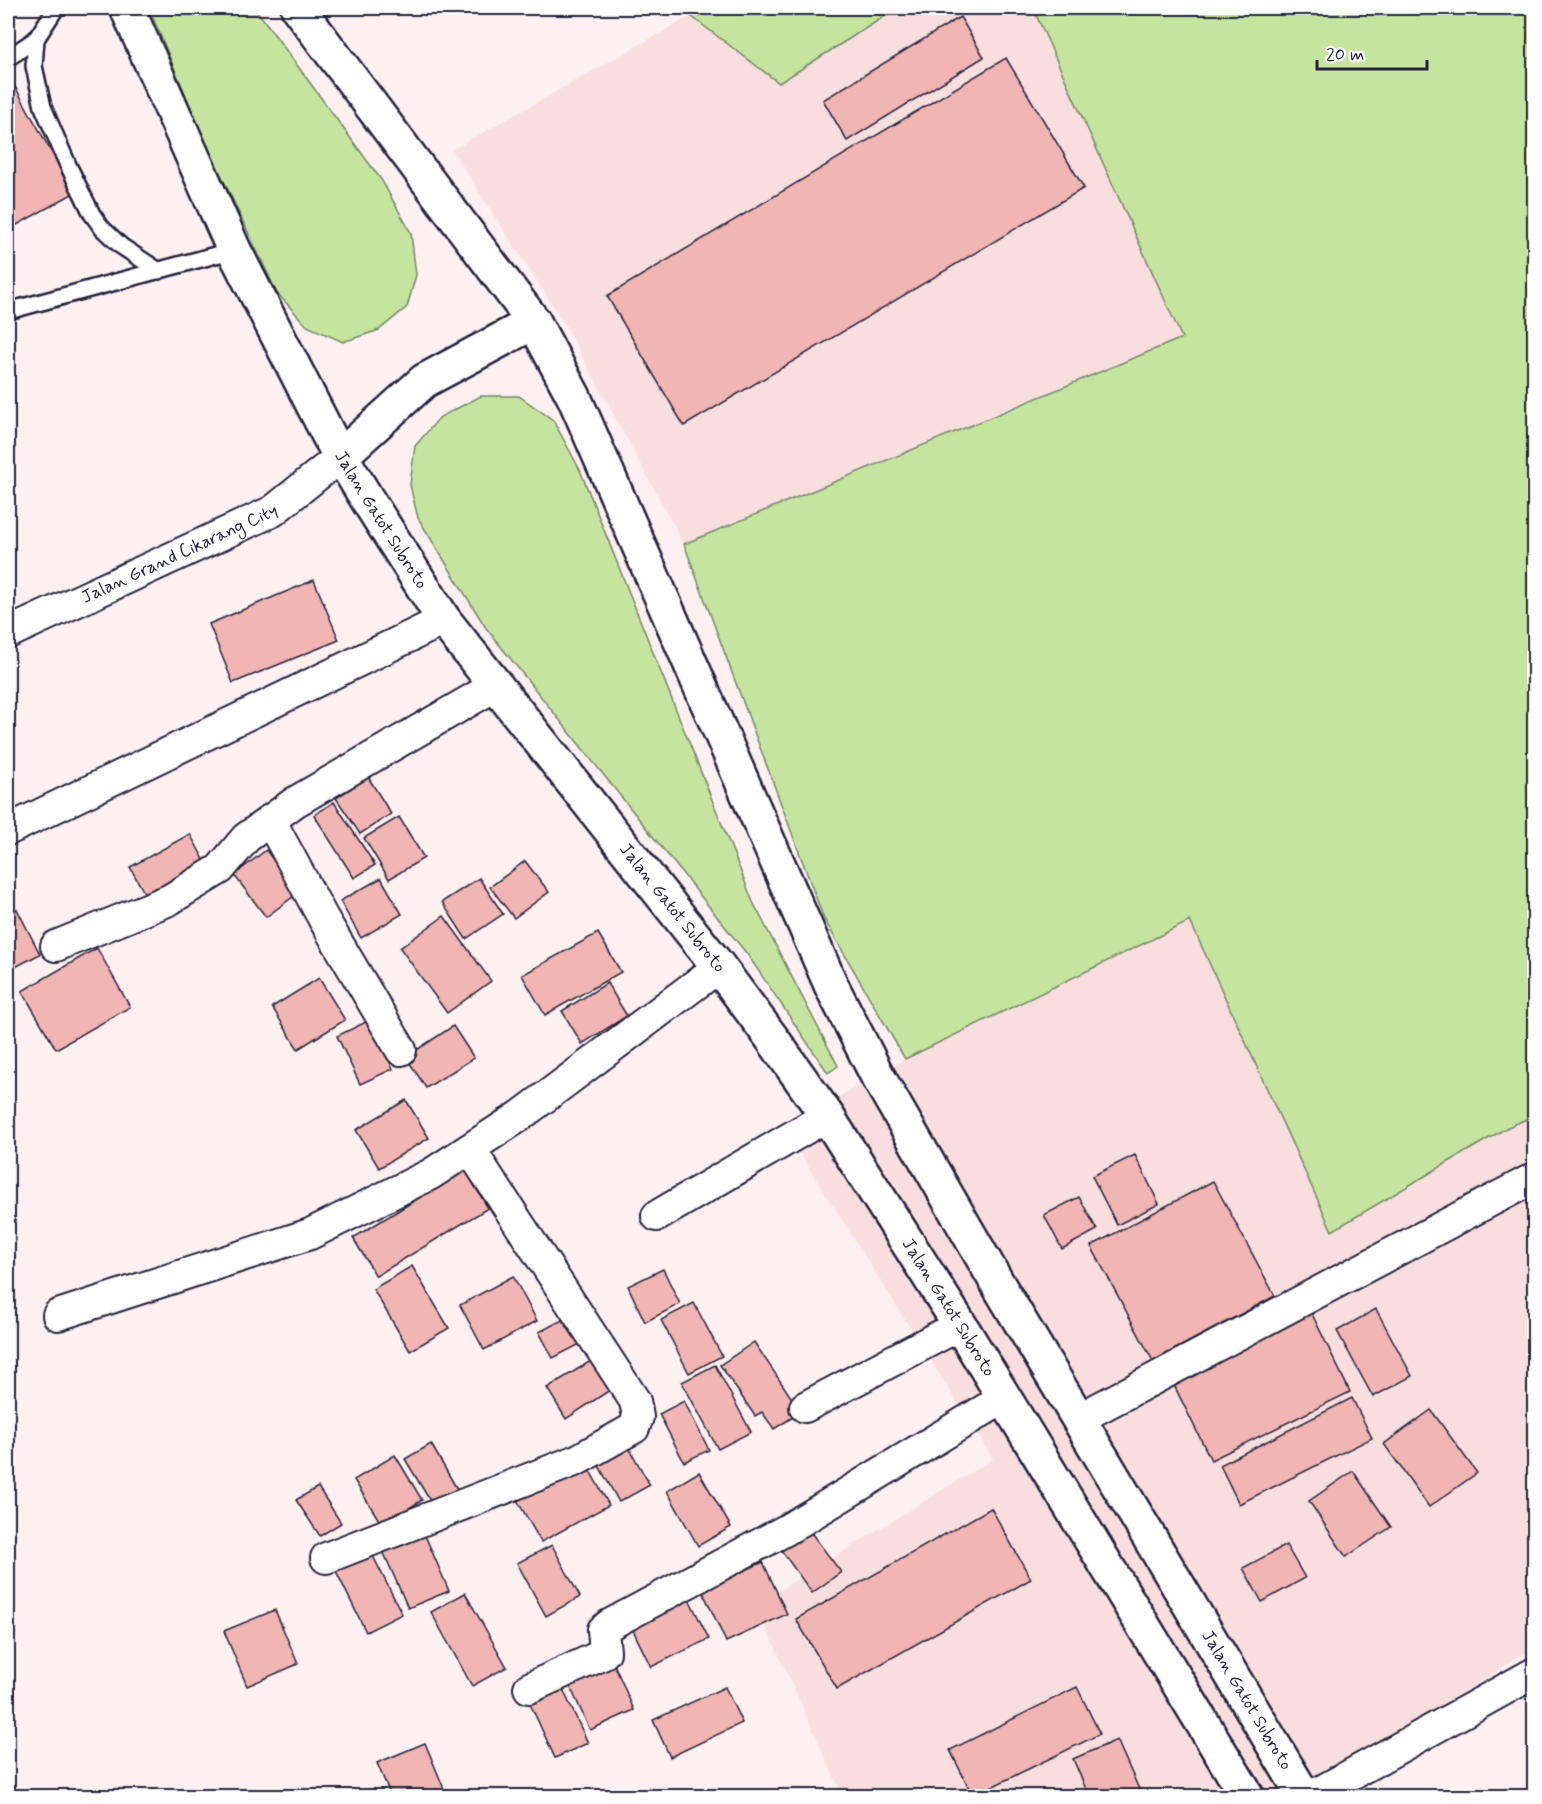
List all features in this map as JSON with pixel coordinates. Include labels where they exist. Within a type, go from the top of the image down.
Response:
[{"type":"highway","name":"Jalan Gatot Subroto","points":[[127,8],[234,250],[341,456],[444,620],[719,968],[827,1116],[960,1325],[1247,1797]]},
{"type":"highway","name":"Jalan Gatot Subroto","points":[[298,8],[534,322],[574,397],[831,985],[883,1085],[999,1286],[1304,1797]]},
{"type":"highway","points":[[341,456],[424,381],[534,322]]},
{"type":"street","name":"Jalan Grand Cikarang City","points":[[8,633],[273,511],[341,456]]},
{"type":"street","points":[[8,830],[444,620]]},
{"type":"street","points":[[56,946],[169,900],[220,869],[246,838],[295,802],[495,686]]},
{"type":"street","points":[[270,820],[323,918],[401,1050]]},
{"type":"street","points":[[58,1315],[310,1234],[431,1174],[520,1116],[719,968]]},
{"type":"street","points":[[657,1216],[827,1116]]},
{"type":"street","points":[[326,1558],[577,1460],[634,1428],[638,1417],[635,1401],[470,1149]]},
{"type":"street","points":[[1078,1419],[1534,1178]]},
{"type":"street","points":[[805,1407],[960,1325]]},
{"type":"street","points":[[529,1688],[602,1655],[605,1652],[603,1630],[609,1625],[786,1530],[1004,1398]]},
{"type":"street","points":[[1312,1797],[1534,1672]]},
{"type":"lane","points":[[8,58],[36,39],[56,8]]},
{"type":"lane","points":[[36,39],[34,66],[43,107],[92,214],[102,228],[121,246],[159,271]]},
{"type":"lane","points":[[8,311],[234,250]]},
{"type":"shaded area","points":[[898,8],[1033,8],[1183,338],[684,544],[563,321],[452,150],[691,16],[779,83]]},
{"type":"shaded area","points":[[1190,921],[1332,1231],[1508,1127],[1534,1116],[1534,1647],[1323,1782],[1332,1796],[843,1796],[756,1605],[993,1459],[784,1128],[905,1059]]},
{"type":"green space","points":[[149,8],[255,8],[382,181],[411,233],[416,275],[407,307],[379,330],[343,342],[307,326],[277,293],[204,139]]},
{"type":"green space","points":[[688,8],[898,8],[779,83],[691,16]]},
{"type":"green space","points":[[1033,8],[1534,8],[1534,1116],[1508,1127],[1332,1231],[1190,921],[905,1059],[824,919],[684,544],[1182,338]]},
{"type":"green space","points":[[481,396],[519,396],[553,420],[580,470],[753,902],[838,1066],[828,1073],[747,954],[486,628],[418,518],[410,485],[415,446],[440,417]]},
{"type":"building","points":[[960,17],[984,57],[847,141],[823,100]]},
{"type":"building","points":[[1006,58],[1084,188],[684,426],[607,296]]},
{"type":"building","points":[[8,74],[74,193],[8,230]]},
{"type":"building","points":[[314,580],[339,640],[233,683],[209,624]]},
{"type":"building","points":[[368,777],[391,814],[360,834],[336,798]]},
{"type":"building","points":[[334,802],[375,865],[354,878],[314,815]]},
{"type":"building","points":[[399,817],[424,858],[389,879],[364,838]]},
{"type":"building","points":[[190,834],[207,865],[147,898],[130,867]]},
{"type":"building","points":[[266,850],[298,893],[266,917],[234,875]]},
{"type":"building","points":[[525,861],[549,892],[514,918],[490,887]]},
{"type":"building","points":[[381,878],[402,914],[361,938],[340,901]]},
{"type":"building","points":[[479,878],[503,914],[466,939],[442,902]]},
{"type":"building","points":[[17,909],[40,954],[8,971],[8,914]]},
{"type":"building","points":[[444,916],[491,981],[447,1013],[400,948]]},
{"type":"building","points":[[598,933],[621,972],[545,1015],[522,975]]},
{"type":"building","points":[[97,948],[130,1007],[56,1049],[22,991]]},
{"type":"building","points":[[319,978],[345,1020],[298,1049],[272,1007]]},
{"type":"building","points":[[607,983],[627,1016],[582,1044],[562,1011]]},
{"type":"building","points":[[370,1020],[393,1069],[360,1084],[337,1036]]},
{"type":"building","points":[[453,1026],[474,1058],[426,1088],[406,1057]]},
{"type":"building","points":[[406,1100],[429,1138],[379,1168],[356,1130]]},
{"type":"building","points":[[1135,1155],[1159,1204],[1117,1225],[1092,1176]]},
{"type":"building","points":[[465,1170],[488,1208],[376,1276],[353,1238]]},
{"type":"building","points":[[1213,1181],[1275,1296],[1153,1361],[1091,1246]]},
{"type":"building","points":[[1079,1197],[1097,1230],[1062,1249],[1044,1215]]},
{"type":"building","points":[[412,1266],[449,1328],[410,1351],[373,1289]]},
{"type":"building","points":[[663,1269],[680,1304],[645,1322],[628,1286]]},
{"type":"building","points":[[513,1276],[537,1321],[484,1350],[460,1305]]},
{"type":"building","points":[[694,1303],[722,1356],[689,1373],[661,1320]]},
{"type":"building","points":[[1309,1308],[1350,1392],[1211,1460],[1170,1377]]},
{"type":"building","points":[[1376,1309],[1412,1376],[1373,1397],[1337,1331]]},
{"type":"building","points":[[570,1316],[584,1342],[553,1358],[539,1332]]},
{"type":"building","points":[[754,1342],[801,1412],[774,1429],[762,1412],[755,1416],[720,1365]]},
{"type":"building","points":[[594,1359],[613,1388],[566,1419],[547,1388]]},
{"type":"building","points":[[715,1365],[751,1432],[718,1449],[682,1382]]},
{"type":"building","points":[[1352,1398],[1372,1438],[1239,1504],[1220,1465]]},
{"type":"building","points":[[684,1401],[709,1450],[684,1462],[659,1414]]},
{"type":"building","points":[[1431,1410],[1477,1473],[1429,1507],[1384,1444]]},
{"type":"building","points":[[624,1439],[650,1485],[619,1502],[593,1455]]},
{"type":"building","points":[[431,1444],[457,1489],[432,1504],[405,1459]]},
{"type":"building","points":[[395,1455],[422,1500],[382,1525],[354,1480]]},
{"type":"building","points":[[585,1462],[609,1505],[541,1542],[517,1500]]},
{"type":"building","points":[[1353,1471],[1391,1527],[1346,1557],[1309,1501]]},
{"type":"building","points":[[699,1472],[731,1527],[698,1546],[667,1491]]},
{"type":"building","points":[[318,1487],[341,1523],[320,1536],[296,1500]]},
{"type":"building","points":[[991,1508],[1031,1579],[837,1689],[796,1619]]},
{"type":"building","points":[[809,1530],[841,1572],[812,1593],[781,1550]]},
{"type":"building","points":[[424,1533],[449,1591],[408,1608],[383,1551]]},
{"type":"building","points":[[552,1545],[580,1597],[546,1616],[517,1563]]},
{"type":"building","points":[[1286,1545],[1305,1578],[1262,1602],[1243,1568]]},
{"type":"building","points":[[371,1552],[402,1614],[366,1632],[335,1569]]},
{"type":"building","points":[[763,1562],[787,1614],[726,1642],[702,1590]]},
{"type":"building","points":[[465,1593],[507,1667],[472,1686],[431,1612]]},
{"type":"building","points":[[689,1599],[709,1639],[651,1667],[632,1628]]},
{"type":"building","points":[[275,1610],[298,1664],[247,1686],[224,1631]]},
{"type":"building","points":[[614,1664],[634,1710],[590,1730],[569,1684]]},
{"type":"building","points":[[559,1681],[588,1743],[555,1758],[526,1695]]},
{"type":"building","points":[[725,1687],[742,1723],[670,1757],[653,1720]]},
{"type":"building","points":[[1077,1687],[1100,1734],[973,1796],[950,1750]]},
{"type":"building","points":[[1117,1740],[1142,1796],[1089,1796],[1073,1759]]},
{"type":"building","points":[[425,1743],[447,1796],[391,1796],[377,1763]]}]
